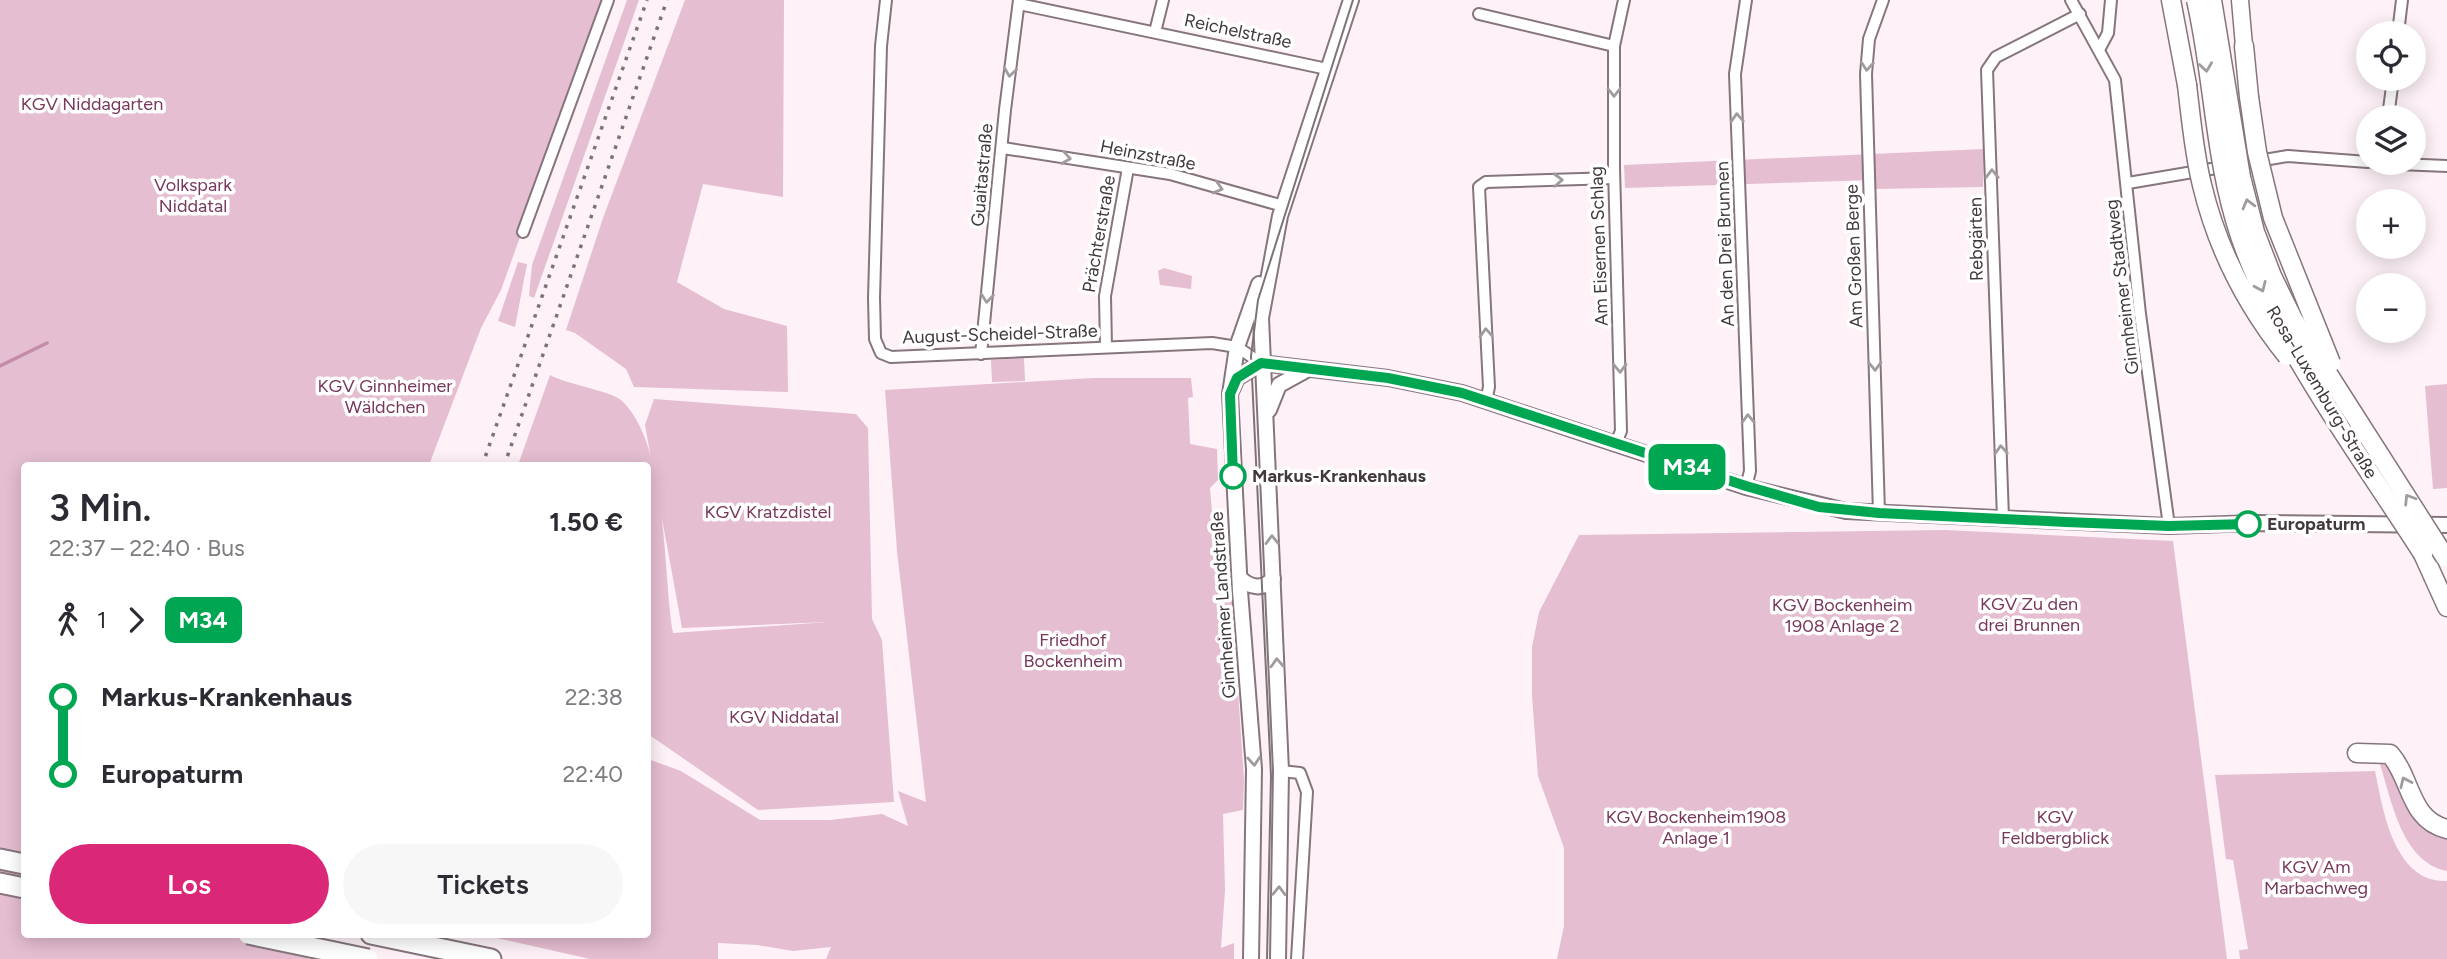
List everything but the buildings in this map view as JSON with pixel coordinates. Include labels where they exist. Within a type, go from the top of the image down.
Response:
[{"type":"highway","points":[[2171,0],[2202,186],[2220,242],[2242,290],[2270,335],[2337,420]]},
{"type":"highway","name":"Rosa-Luxemburg-Straße","points":[[2196,0],[2213,121],[2239,235],[2278,324],[2423,554],[2447,607]]},
{"type":"highway","name":"Rosa-Luxemburg-Straße","points":[[2212,0],[2241,177],[2255,232],[2293,319],[2446,559]]},
{"type":"highway","points":[[2244,46],[2257,152],[2273,219],[2343,396]]},
{"type":"highway","points":[[2357,753],[2390,754],[2416,807],[2434,824],[2447,829]]},
{"type":"highway","points":[[0,859],[21,863]]},
{"type":"highway","points":[[0,883],[21,887]]},
{"type":"highway","points":[[267,938],[368,959]]},
{"type":"highway","points":[[390,938],[491,959]]},
{"type":"main road","name":"Ginnheimer Landstraße","points":[[1278,959],[1281,771],[1267,418],[1261,363],[1262,306],[1283,206],[1351,0]]},
{"type":"main road","points":[[2240,0],[2244,46]]},
{"type":"main road","name":"Ginnheimer Landstraße","points":[[1251,959],[1254,769],[1230,394],[1237,347],[1271,254]]},
{"type":"main road","points":[[1230,394],[1237,378],[1261,363],[1415,383],[1486,401],[1746,486],[1819,507],[1879,513],[2019,519],[2447,525]]},
{"type":"main road","points":[[1267,418],[1276,388],[1309,368]]},
{"type":"main road","points":[[1240,578],[1255,587],[1266,585],[1273,579]]},
{"type":"street","points":[[523,232],[608,0]]},
{"type":"street","name":"August-Scheidel-Straße","points":[[886,0],[881,46],[874,298],[878,350],[891,357],[1202,343],[1237,347],[1261,363]]},
{"type":"street","points":[[1155,32],[1163,0]]},
{"type":"street","name":"Am Eisernen Schlag","points":[[1616,443],[1621,431],[1614,178],[1614,46],[1624,0]]},
{"type":"street","name":"An den Drei Brunnen","points":[[1746,0],[1735,74],[1749,457],[1746,486]]},
{"type":"street","name":"Am Großen Berge","points":[[1879,513],[1866,74],[1869,39],[1883,0]]},
{"type":"street","name":"Ginnheimer Stadtweg","points":[[2071,0],[2100,48],[2115,80],[2140,314],[2169,521]]},
{"type":"street","points":[[2100,48],[2108,33],[2111,0]]},
{"type":"street","points":[[2399,21],[2402,0]]},
{"type":"street","name":"Guaitastraße","points":[[981,354],[1019,2]]},
{"type":"street","name":"Reichelstraße","points":[[1019,2],[1327,69]]},
{"type":"street","points":[[1479,14],[1614,46]]},
{"type":"street","name":"Rebgärten","points":[[2003,518],[1987,69],[1996,57],[2080,14]]},
{"type":"street","name":"Heinzstraße","points":[[1003,148],[1170,174],[1283,206]]},
{"type":"street","points":[[2128,183],[2288,156],[2356,161]]},
{"type":"street","points":[[2426,165],[2447,166]]},
{"type":"street","name":"Prächterstraße","points":[[1105,347],[1105,296],[1128,168]]},
{"type":"street","points":[[1486,401],[1488,376],[1479,187],[1486,182],[1614,178]]},
{"type":"street","points":[[1281,771],[1300,773],[1307,792],[1297,959]]},
{"type":"green space","name":"Volkspark Niddatal","points":[[0,0],[605,0],[501,290],[481,328],[430,462],[21,462],[21,938],[307,938],[308,959],[0,959]]},
{"type":"green space","points":[[627,0],[639,0],[534,298],[529,296],[532,265]]},
{"type":"green space","points":[[685,0],[784,0],[783,197],[703,184],[677,282],[724,309],[787,326],[788,392],[634,387],[626,369],[575,333],[566,330],[603,218]]},
{"type":"green space","points":[[1984,149],[1983,187],[1874,189],[1874,180],[1625,188],[1624,165]]},
{"type":"green space","points":[[518,262],[527,264],[515,327],[498,321]]},
{"type":"green space","points":[[1164,268],[1192,276],[1191,289],[1160,285],[1158,271]]},
{"type":"green space","points":[[1024,358],[1025,381],[992,382],[991,360]]},
{"type":"green space","points":[[550,375],[621,400],[637,420],[651,460],[645,425],[654,399],[856,414],[868,428],[872,619],[882,640],[894,802],[758,810],[651,736],[651,462],[519,462]],"holes":[[[661,515],[682,628],[828,622],[673,633]]]},
{"type":"green space","name":"Friedhof Bockenheim","points":[[1093,378],[1191,378],[1193,397],[1188,398],[1190,444],[1217,449],[1218,480],[1210,488],[1217,573],[1230,573],[1244,779],[1243,810],[1223,814],[1225,890],[1221,948],[1234,943],[1234,959],[826,959],[831,947],[793,951],[757,945],[718,943],[718,959],[590,959],[496,938],[651,938],[651,760],[681,771],[760,820],[830,820],[882,814],[908,826],[898,791],[926,802],[897,551],[885,390]]},
{"type":"green space","points":[[2447,384],[2447,488],[2433,489],[2425,386]]},
{"type":"green space","points":[[1945,530],[2173,541],[2227,959],[1557,959],[1564,926],[1564,848],[1538,776],[1532,696],[1532,647],[1539,612],[1579,535]]},
{"type":"green space","points":[[2378,758],[2384,759],[2447,832],[2447,871],[2431,865],[2418,855],[2408,841],[2393,808]]},
{"type":"green space","name":"KGV Am Marbachweg","points":[[2375,771],[2387,823],[2403,857],[2415,870],[2429,878],[2447,881],[2447,959],[2240,959],[2239,950],[2248,949],[2233,860],[2226,859],[2215,775]]},
{"type":"waterway","points":[[0,366],[47,343]]},
{"type":"tram line","points":[[1267,959],[1271,776],[1251,356],[1258,300],[1353,0]]},
{"type":"railway","points":[[483,462],[647,0]]},
{"type":"railway","points":[[505,462],[667,0]]},
{"type":"bus line","name":"M34","points":[[1233,476],[1230,394],[1237,378],[1261,363],[1388,378],[1462,393],[1746,486],[1819,507],[1846,511],[2066,522],[2169,526],[2248,524]]},
{"type":"place","name":"Markus-Krankenhaus","points":[[1233,476]]},
{"type":"place","name":"Europaturm","points":[[2248,524]]},
{"type":"park label","name":"KGV Niddagarten","points":[[92,104]]},
{"type":"park label","name":"KGV Ginnheimer Wäldchen","points":[[385,396]]},
{"type":"park label","name":"KGV Kratzdistel","points":[[768,512]]},
{"type":"park label","name":"KGV Zu den drei Brunnen","points":[[2029,614]]},
{"type":"park label","name":"KGV Bockenheim 1908 Anlage 2","points":[[1842,615]]},
{"type":"park label","name":"KGV Niddatal","points":[[784,717]]},
{"type":"park label","name":"KGV Bockenheim1908 Anlage 1","points":[[1696,827]]},
{"type":"park label","name":"KGV Feldbergblick","points":[[2055,827]]}]
